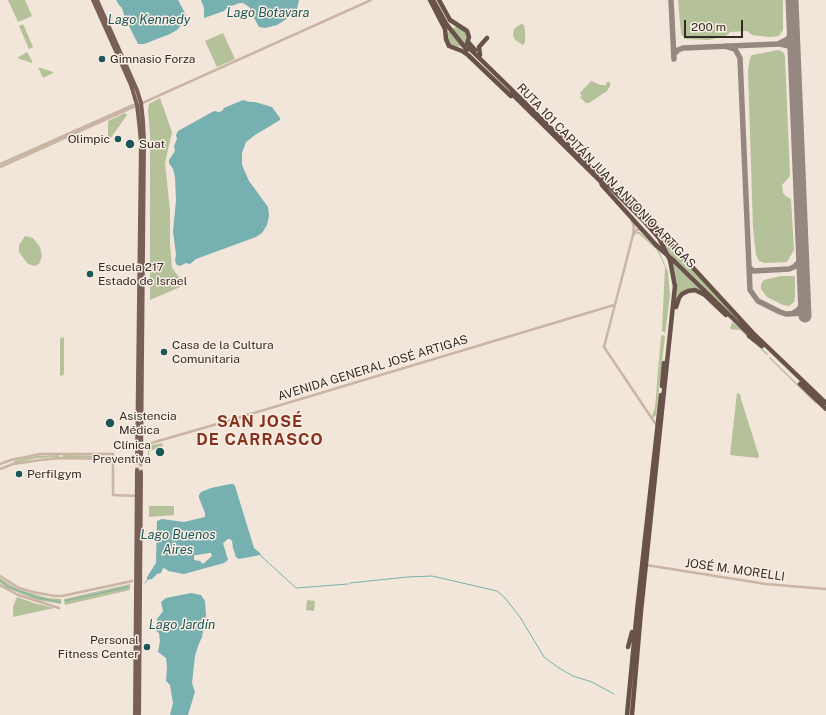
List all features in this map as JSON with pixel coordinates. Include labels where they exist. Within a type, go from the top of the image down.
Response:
[{"type":"highway","points":[[430,0],[444,29],[449,46],[468,55],[508,93],[523,104]]},
{"type":"highway","points":[[436,0],[450,20],[467,31],[469,37],[468,42],[464,47],[458,49]]},
{"type":"highway","name":"RUTA 101 CAPITÁN JUAN ANTONIO ARTIGAS","points":[[436,0],[448,24],[468,49],[601,182],[602,185],[656,245],[826,409]]},
{"type":"highway","points":[[446,36],[450,28],[459,26]]},
{"type":"highway","points":[[480,55],[479,47],[487,38]]},
{"type":"highway","points":[[468,42],[510,84],[523,99],[523,104]]},
{"type":"highway","name":"RUTA 101 CAPITÁN JUAN ANTONIO ARTIGAS","points":[[523,104],[599,176],[604,178],[641,212],[753,333],[826,404]]},
{"type":"highway","points":[[599,176],[650,227],[662,242],[667,252],[674,278],[675,293],[644,565],[632,715]]},
{"type":"highway","points":[[601,182],[656,238],[666,257],[670,270],[672,284],[671,299],[658,415],[659,429]]},
{"type":"highway","points":[[672,322],[674,320],[679,298],[688,291],[697,291],[705,295],[762,346]]},
{"type":"highway","points":[[627,715],[637,611],[644,565]]},
{"type":"highway","points":[[628,647],[637,611]]},
{"type":"main road","points":[[93,0],[139,104]]},
{"type":"main road","points":[[97,0],[132,78],[139,104],[144,141],[139,462]]},
{"type":"main road","points":[[135,715],[137,496],[139,471],[139,715]]},
{"type":"street","points":[[0,166],[130,106],[139,104],[371,0]]},
{"type":"street","points":[[631,217],[634,225],[633,235],[604,347],[659,429]]},
{"type":"street","points":[[633,235],[637,230],[641,229]]},
{"type":"street","name":"AVENIDA GENERAL JOSÉ ARTIGAS","points":[[140,446],[614,305]]},
{"type":"street","points":[[652,419],[655,419],[658,415]]},
{"type":"street","points":[[0,464],[11,460],[40,454],[113,454],[114,495],[137,496]]},
{"type":"street","points":[[0,469],[13,464],[61,458],[113,459]]},
{"type":"street","name":"JOSÉ M. MORELLI","points":[[644,565],[766,584],[826,589]]},
{"type":"street","points":[[0,576],[19,588],[55,596],[62,596],[132,581]]},
{"type":"street","points":[[0,585],[18,595],[59,608]]},
{"type":"green space","points":[[8,0],[25,0],[32,16],[18,22]]},
{"type":"green space","points":[[678,0],[783,0],[783,30],[779,36],[769,37],[752,35],[747,31],[730,32],[726,36],[708,40],[685,39],[681,34]]},
{"type":"green space","points":[[23,24],[33,47],[29,49],[19,26]]},
{"type":"green space","points":[[521,24],[524,25],[525,32],[525,42],[523,45],[515,40],[513,35],[514,29]]},
{"type":"green space","points":[[457,27],[464,30],[467,37],[464,44],[457,47],[450,44],[447,37],[450,30]]},
{"type":"green space","points":[[223,33],[235,59],[217,67],[205,41]]},
{"type":"green space","points":[[779,50],[784,53],[785,57],[790,176],[782,185],[783,193],[791,199],[794,250],[787,262],[765,263],[759,261],[756,255],[753,228],[748,70],[752,55]]},
{"type":"green space","points":[[27,52],[32,61],[32,63],[17,58]]},
{"type":"green space","points":[[38,67],[53,72],[53,73],[43,78]]},
{"type":"green space","points":[[591,81],[601,85],[606,85],[607,82],[610,82],[610,86],[607,91],[589,103],[586,103],[580,97],[582,96],[580,93]]},
{"type":"green space","points":[[160,98],[172,132],[165,163],[170,210],[172,268],[185,285],[150,300],[150,134],[148,110],[149,104]]},
{"type":"green space","points":[[125,113],[127,115],[108,142],[108,121]]},
{"type":"green space","points":[[640,232],[659,251],[668,272],[670,296],[665,333],[662,331],[665,267],[656,249],[639,234],[635,233]]},
{"type":"green space","points":[[25,236],[33,238],[40,247],[42,256],[39,264],[35,266],[28,264],[19,252],[19,245]]},
{"type":"green space","points":[[663,238],[820,401],[671,256],[663,241]]},
{"type":"green space","points":[[672,261],[703,292],[685,291],[675,303],[677,282]]},
{"type":"green space","points":[[781,276],[795,277],[795,298],[794,302],[789,306],[783,305],[767,297],[761,289],[761,284],[764,280]]},
{"type":"green space","points":[[732,322],[768,354],[767,355],[740,330],[730,329]]},
{"type":"green space","points":[[661,336],[665,336],[656,415],[653,418]]},
{"type":"green space","points":[[62,337],[64,338],[64,374],[62,376],[60,375],[60,339]]},
{"type":"green space","points":[[770,357],[817,403],[816,404],[769,358]]},
{"type":"green space","points":[[737,393],[740,394],[759,456],[758,458],[730,455]]},
{"type":"green space","points":[[162,443],[163,447],[149,451],[148,464],[148,446]]},
{"type":"green space","points":[[59,455],[59,457],[37,458],[14,463],[14,461],[36,456]]},
{"type":"green space","points":[[63,455],[111,456],[111,458],[63,457]]},
{"type":"green space","points":[[149,506],[174,506],[174,515],[149,517]]},
{"type":"green space","points":[[0,578],[20,590],[48,598],[61,599],[61,604],[37,600],[21,594],[0,583]]},
{"type":"green space","points":[[130,584],[130,590],[65,605],[64,599]]},
{"type":"green space","points":[[17,597],[54,608],[13,617],[13,607]]},
{"type":"green space","points":[[307,600],[315,601],[314,611],[306,610]]},
{"type":"water","name":"Lago Kennedy","points":[[116,0],[178,0],[186,15],[185,21],[177,30],[170,34],[144,44],[138,44],[125,18],[122,8]]},
{"type":"water","name":"Lago Botavara","points":[[201,0],[299,0],[297,9],[288,18],[277,25],[265,28],[259,27],[249,7],[243,3],[228,7],[224,11],[204,18],[204,8]]},
{"type":"water","points":[[243,100],[272,107],[280,118],[280,120],[246,142],[242,153],[242,165],[249,181],[268,207],[269,216],[267,225],[262,233],[256,237],[196,259],[190,264],[186,263],[180,266],[177,265],[175,261],[176,254],[173,232],[176,200],[175,177],[173,169],[169,163],[169,160],[175,151],[174,146],[177,139],[176,135],[178,131],[214,111],[222,111],[224,108]]},
{"type":"water","name":"Lago Buenos Aires","points":[[230,484],[235,486],[254,548],[261,554],[239,559],[236,557],[232,541],[228,539],[223,543],[228,560],[224,563],[184,574],[168,571],[163,568],[161,573],[157,574],[152,579],[147,580],[147,577],[156,563],[157,521],[162,519],[184,522],[205,517],[199,495],[201,492]],"holes":[[[211,553],[212,556],[203,564],[200,561],[194,560],[194,555]]]},
{"type":"water","name":"Lago Jardín","points":[[191,593],[201,595],[205,601],[206,615],[202,637],[195,656],[192,683],[195,692],[188,715],[170,715],[173,703],[170,685],[166,681],[166,658],[158,652],[160,641],[159,633],[156,631],[158,624],[157,619],[163,611],[161,602],[166,598]]},
{"type":"waterway","points":[[260,555],[296,588],[348,584]]},
{"type":"waterway","points":[[350,583],[432,576],[497,591],[505,598],[520,617],[544,657],[573,676],[592,682],[614,694]]},
{"type":"waterway","points":[[0,580],[7,586],[38,598],[61,602]]},
{"type":"waterway","points":[[65,601],[128,587]]},
{"type":"taxiway","points":[[671,0],[674,59]]},
{"type":"taxiway","points":[[674,54],[683,48],[778,44],[788,39],[793,26]]},
{"type":"taxiway","points":[[780,44],[789,46],[794,56]]},
{"type":"taxiway","points":[[725,46],[735,49],[740,58],[750,290],[758,301],[780,312],[786,314],[805,313]]},
{"type":"taxiway","points":[[749,267],[753,271],[789,269],[794,267],[799,262],[802,252]]},
{"type":"taxiway","points":[[793,313],[802,305],[804,294]]},
{"type":"runway","points":[[792,0],[805,316]]},
{"type":"tunnel","points":[[137,461],[137,470]]},
{"type":"tunnel","points":[[141,463],[141,472]]},
{"type":"place","name":"Gimnasio Forza","points":[[102,59]]},
{"type":"place","name":"Olimpic","points":[[118,139]]},
{"type":"place","name":"Suat","points":[[130,144]]},
{"type":"place","name":"Escuela 217 Estado de Israel","points":[[90,274]]},
{"type":"place","name":"Casa de la Cultura Comunitaria","points":[[164,352]]},
{"type":"place","name":"Asistencia Médica","points":[[110,423]]},
{"type":"place","name":"Clínica Preventiva","points":[[160,452]]},
{"type":"place","name":"Perfilgym","points":[[19,474]]},
{"type":"place","name":"Personal Fitness Center","points":[[147,647]]},
{"type":"district","name":"SAN JOSÉ DE CARRASCO","points":[[260,431]]}]
